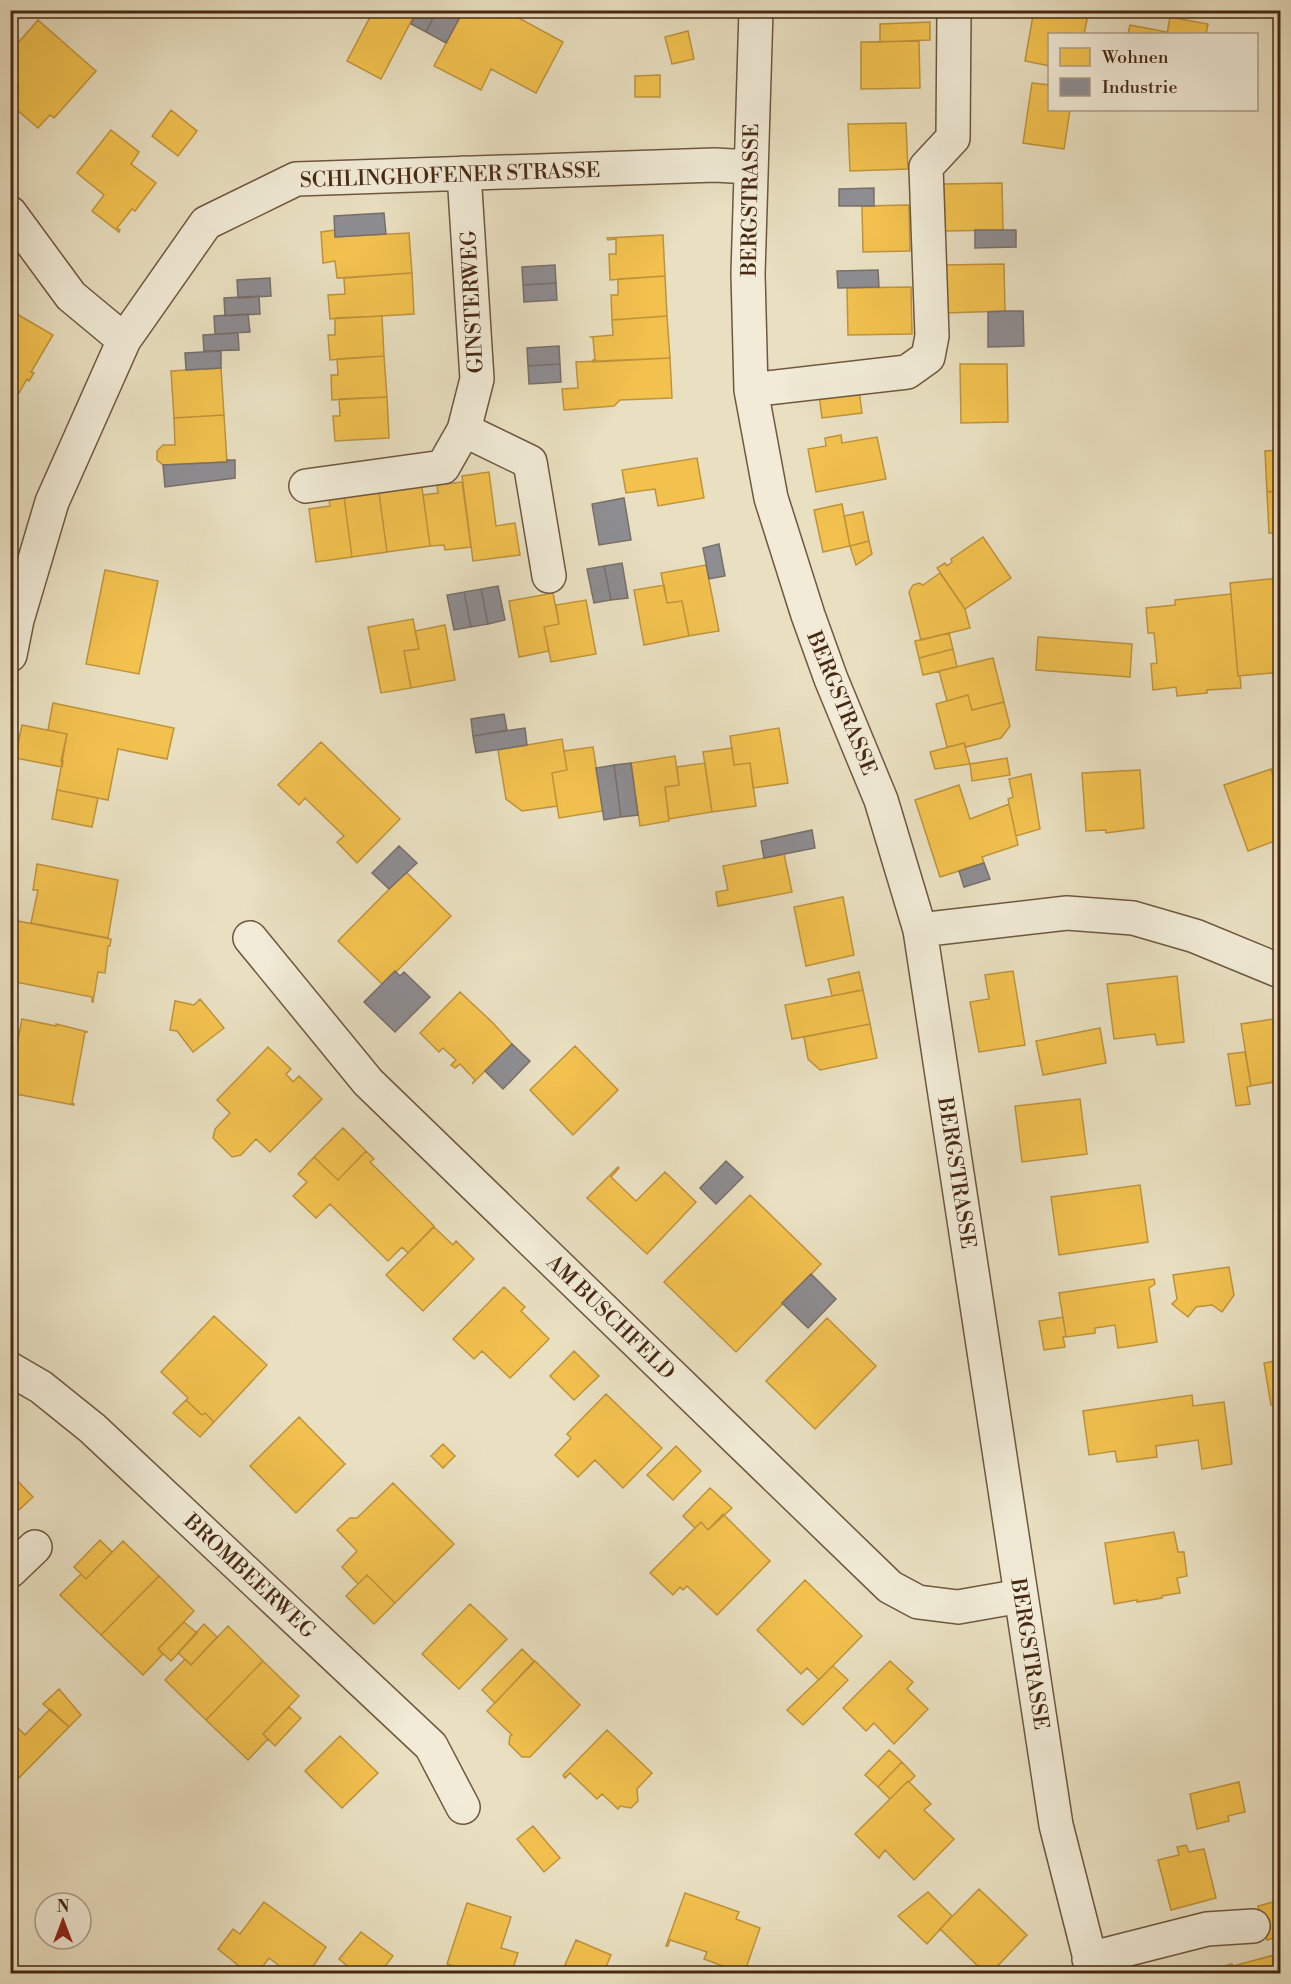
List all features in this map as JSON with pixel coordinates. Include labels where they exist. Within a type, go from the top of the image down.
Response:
[{"type":"street","name":"BERGSTRASSE","points":[[756,10],[748,274],[751,390],[771,498],[807,615],[881,800],[920,930],[1056,1825],[1091,1966]]},
{"type":"street","points":[[751,390],[907,372],[928,357],[932,336],[926,167],[953,138],[954,10]]},
{"type":"street","name":"SCHLINGHOFENER STRASSE","points":[[10,655],[17,620],[52,502],[124,340],[206,222],[296,179],[715,165],[750,167]]},
{"type":"street","name":"GINSTERWEG","points":[[306,486],[443,467],[464,430],[477,379],[464,173]]},
{"type":"street","points":[[10,213],[71,296],[124,340]]},
{"type":"street","points":[[464,430],[530,462],[549,576]]},
{"type":"street","points":[[920,930],[1067,913],[1133,918],[1195,936],[1281,971]]},
{"type":"street","name":"AM BUSCHFELD","points":[[250,938],[369,1082],[890,1587],[918,1602],[958,1607],[1021,1596]]},
{"type":"street","name":"BROMBEERWEG","points":[[10,1369],[40,1387],[92,1428],[430,1746],[463,1807]]},
{"type":"street","points":[[10,1571],[35,1547]]},
{"type":"street","points":[[1091,1966],[1207,1929],[1253,1926]]},
{"type":"building: Wohnen","points":[[357,10],[417,10],[381,79],[347,61],[370,17]]},
{"type":"building: Wohnen","points":[[464,10],[504,10],[563,42],[536,93],[491,69],[481,90],[434,66]]},
{"type":"building: Wohnen","points":[[1034,10],[1089,10],[1084,33],[1048,33],[1048,66],[1025,61]]},
{"type":"building: Wohnen","points":[[1170,17],[1208,24],[1206,33],[1167,33]]},
{"type":"building: Wohnen","points":[[38,20],[96,71],[54,118],[50,115],[38,128],[10,104],[10,98],[19,88],[10,80],[10,52]]},
{"type":"building: Wohnen","points":[[930,22],[930,40],[880,42],[880,24]]},
{"type":"building: Wohnen","points":[[1130,25],[1167,32],[1167,33],[1128,33]]},
{"type":"building: Wohnen","points":[[688,31],[694,59],[672,64],[665,37]]},
{"type":"building: Wohnen","points":[[919,41],[920,88],[861,89],[861,42]]},
{"type":"building: Wohnen","points":[[660,75],[660,97],[635,97],[635,76]]},
{"type":"building: Wohnen","points":[[1032,83],[1048,85],[1048,111],[1070,111],[1064,149],[1023,143]]},
{"type":"building: Wohnen","points":[[171,110],[197,131],[178,156],[152,136]]},
{"type":"building: Wohnen","points":[[906,123],[908,169],[850,171],[848,124]]},
{"type":"building: Wohnen","points":[[111,130],[139,152],[131,164],[156,183],[135,211],[132,209],[117,228],[119,232],[92,211],[104,195],[77,173]]},
{"type":"building: Wohnen","points":[[1002,183],[1003,230],[944,231],[943,184]]},
{"type":"building: Wohnen","points":[[909,205],[910,251],[863,252],[862,206]]},
{"type":"building: Wohnen","points":[[335,230],[335,237],[409,233],[412,273],[337,278],[335,261],[323,263],[321,232]]},
{"type":"building: Wohnen","points":[[663,235],[665,276],[610,280],[609,254],[616,254],[616,239],[608,240],[607,238]]},
{"type":"building: Wohnen","points":[[1004,264],[1005,311],[946,313],[945,265]]},
{"type":"building: Wohnen","points":[[412,273],[414,314],[330,319],[328,295],[345,294],[344,278]]},
{"type":"building: Wohnen","points":[[665,276],[667,316],[612,320],[611,295],[618,295],[618,279]]},
{"type":"building: Wohnen","points":[[911,287],[912,334],[848,335],[847,288]]},
{"type":"building: Wohnen","points":[[10,310],[53,335],[31,372],[34,373],[29,381],[27,379],[19,393],[10,388]]},
{"type":"building: Wohnen","points":[[382,316],[384,356],[330,360],[328,335],[335,335],[335,318]]},
{"type":"building: Wohnen","points":[[667,316],[670,358],[593,362],[595,360],[591,337],[613,335],[612,320]]},
{"type":"building: Wohnen","points":[[384,356],[387,397],[332,400],[331,375],[338,375],[337,359]]},
{"type":"building: Wohnen","points":[[670,358],[672,398],[620,400],[614,406],[564,410],[562,389],[578,388],[576,362]]},
{"type":"building: Wohnen","points":[[960,364],[1007,364],[1008,422],[961,423]]},
{"type":"building: Wohnen","points":[[221,368],[224,415],[174,418],[171,371]]},
{"type":"building: Wohnen","points":[[859,390],[862,413],[822,418],[819,395]]},
{"type":"building: Wohnen","points":[[387,397],[389,438],[335,441],[333,416],[340,416],[339,399]]},
{"type":"building: Wohnen","points":[[224,415],[227,462],[163,465],[157,460],[157,451],[163,445],[175,445],[174,418]]},
{"type":"building: Wohnen","points":[[841,435],[842,443],[877,437],[886,479],[816,492],[808,449],[826,446],[825,438]]},
{"type":"building: Wohnen","points":[[1280,450],[1280,491],[1267,492],[1265,451]]},
{"type":"building: Wohnen","points":[[697,458],[704,498],[658,506],[655,489],[626,493],[622,470]]},
{"type":"building: Wohnen","points":[[489,472],[496,526],[515,523],[520,555],[473,561],[462,476]]},
{"type":"building: Wohnen","points":[[421,481],[430,546],[387,552],[379,493],[393,491],[393,485]]},
{"type":"building: Wohnen","points":[[462,482],[471,547],[445,550],[444,545],[430,546],[423,495],[438,493],[437,485]]},
{"type":"building: Wohnen","points":[[1280,491],[1280,533],[1269,533],[1267,492]]},
{"type":"building: Wohnen","points":[[379,493],[387,552],[352,557],[344,497]]},
{"type":"building: Wohnen","points":[[344,497],[352,557],[316,562],[309,509],[330,506],[329,499]]},
{"type":"building: Wohnen","points":[[842,504],[850,546],[823,552],[814,510]]},
{"type":"building: Wohnen","points":[[863,512],[869,541],[850,546],[844,516]]},
{"type":"building: Wohnen","points":[[983,537],[1011,578],[965,609],[937,568],[945,563],[947,566],[952,562],[951,559]]},
{"type":"building: Wohnen","points":[[869,541],[872,554],[856,565],[850,546]]},
{"type":"building: Wohnen","points":[[706,565],[719,631],[689,636],[682,601],[667,603],[661,573]]},
{"type":"building: Wohnen","points":[[105,570],[158,581],[139,674],[86,664]]},
{"type":"building: Wohnen","points":[[940,573],[965,609],[970,628],[921,640],[909,592],[913,585],[919,583],[923,585]]},
{"type":"building: Wohnen","points":[[1280,578],[1280,675],[1273,675],[1273,673],[1238,676],[1230,583]]},
{"type":"building: Wohnen","points":[[664,585],[667,603],[682,601],[689,636],[644,645],[634,590]]},
{"type":"building: Wohnen","points":[[553,593],[559,624],[544,627],[549,651],[519,657],[509,601]]},
{"type":"building: Wohnen","points":[[1231,594],[1241,688],[1207,690],[1207,693],[1177,696],[1176,687],[1153,690],[1151,664],[1157,663],[1154,633],[1148,633],[1146,608],[1175,605],[1175,600]]},
{"type":"building: Wohnen","points":[[586,600],[596,654],[551,662],[544,627],[559,624],[556,605]]},
{"type":"building: Wohnen","points":[[413,619],[419,649],[404,651],[411,688],[381,693],[368,627]]},
{"type":"building: Wohnen","points":[[445,625],[455,680],[411,688],[404,651],[419,649],[415,631]]},
{"type":"building: Wohnen","points":[[949,633],[953,649],[919,658],[915,641]]},
{"type":"building: Wohnen","points":[[1038,637],[1132,644],[1130,677],[1036,670]]},
{"type":"building: Wohnen","points":[[953,649],[957,667],[923,675],[919,658]]},
{"type":"building: Wohnen","points":[[993,658],[1004,702],[972,710],[968,695],[947,701],[939,671]]},
{"type":"building: Wohnen","points":[[968,695],[972,710],[1004,702],[1010,726],[1001,738],[966,747],[964,743],[947,747],[936,704]]},
{"type":"building: Wohnen","points":[[53,703],[174,728],[167,759],[118,749],[108,800],[57,790],[67,734],[48,730]]},
{"type":"building: Wohnen","points":[[22,725],[67,734],[61,761],[63,761],[62,767],[15,758]]},
{"type":"building: Wohnen","points":[[779,728],[788,783],[753,788],[750,763],[734,765],[730,736]]},
{"type":"building: Wohnen","points":[[562,739],[567,770],[552,773],[557,806],[522,811],[506,799],[498,750]]},
{"type":"building: Wohnen","points":[[321,742],[400,819],[357,863],[337,842],[344,836],[305,798],[299,805],[278,785]]},
{"type":"building: Wohnen","points":[[964,743],[970,764],[935,769],[930,752]]},
{"type":"building: Wohnen","points":[[593,747],[603,811],[559,818],[552,773],[567,770],[564,751]]},
{"type":"building: Wohnen","points":[[732,748],[734,765],[750,763],[756,806],[712,812],[703,752]]},
{"type":"building: Wohnen","points":[[675,756],[679,785],[665,787],[669,821],[640,826],[631,763]]},
{"type":"building: Wohnen","points":[[1007,758],[1010,775],[972,781],[970,764]]},
{"type":"building: Wohnen","points":[[705,763],[712,812],[669,819],[665,787],[679,785],[677,767]]},
{"type":"building: Wohnen","points":[[1271,769],[1280,797],[1280,839],[1248,851],[1224,785]]},
{"type":"building: Wohnen","points":[[1140,770],[1144,828],[1106,833],[1106,830],[1086,831],[1082,773]]},
{"type":"building: Wohnen","points":[[1031,774],[1040,829],[1016,836],[1008,799],[1013,797],[1009,779]]},
{"type":"building: Wohnen","points":[[959,785],[970,819],[1009,804],[1018,845],[982,857],[984,863],[940,877],[915,800]]},
{"type":"building: Wohnen","points":[[57,790],[98,798],[92,827],[52,819]]},
{"type":"building: Wohnen","points":[[784,854],[792,892],[718,906],[716,892],[728,890],[723,866]]},
{"type":"building: Wohnen","points":[[37,864],[118,880],[108,938],[31,923],[38,890],[33,890]]},
{"type":"building: Wohnen","points":[[406,872],[451,916],[382,984],[338,941]]},
{"type":"building: Wohnen","points":[[843,897],[854,955],[806,966],[794,907]]},
{"type":"building: Wohnen","points":[[18,921],[111,939],[105,973],[98,972],[93,1002],[92,997],[10,981],[17,944],[14,943]]},
{"type":"building: Wohnen","points":[[1013,971],[1025,1045],[979,1052],[970,1002],[989,999],[985,975]]},
{"type":"building: Wohnen","points":[[859,972],[863,990],[832,996],[828,979]]},
{"type":"building: Wohnen","points":[[1177,976],[1184,1042],[1157,1045],[1155,1034],[1114,1039],[1107,984]]},
{"type":"building: Wohnen","points":[[863,990],[870,1024],[792,1039],[785,1005]]},
{"type":"building: Wohnen","points":[[460,992],[512,1044],[472,1084],[475,1080],[460,1064],[455,1068],[451,1065],[456,1060],[443,1048],[439,1052],[420,1033]]},
{"type":"building: Wohnen","points":[[200,999],[224,1028],[193,1052],[177,1031],[170,1030],[175,1001],[194,1005]]},
{"type":"building: Wohnen","points":[[1280,1018],[1280,1081],[1251,1086],[1241,1024]]},
{"type":"building: Wohnen","points":[[22,1019],[88,1032],[85,1032],[72,1103],[74,1105],[10,1093],[10,1081]]},
{"type":"building: Wohnen","points":[[870,1024],[877,1058],[820,1070],[808,1059],[804,1037]]},
{"type":"building: Wohnen","points":[[1100,1028],[1106,1063],[1043,1075],[1036,1041]]},
{"type":"building: Wohnen","points":[[575,1046],[618,1090],[573,1135],[530,1090]]},
{"type":"building: Wohnen","points":[[268,1047],[291,1069],[286,1074],[293,1082],[299,1076],[322,1099],[270,1152],[256,1139],[241,1155],[232,1157],[213,1138],[215,1129],[230,1113],[217,1100]]},
{"type":"building: Wohnen","points":[[1245,1052],[1251,1086],[1247,1087],[1250,1104],[1236,1106],[1228,1054]]},
{"type":"building: Wohnen","points":[[1080,1099],[1087,1154],[1022,1162],[1015,1106]]},
{"type":"building: Wohnen","points":[[343,1128],[366,1151],[338,1180],[314,1157]]},
{"type":"building: Wohnen","points":[[366,1151],[374,1159],[370,1162],[434,1226],[408,1253],[402,1247],[388,1261],[330,1204],[316,1218],[293,1196],[307,1182],[298,1174],[314,1157],[338,1180]]},
{"type":"building: Wohnen","points":[[618,1167],[611,1177],[636,1201],[665,1172],[696,1202],[647,1254],[587,1198]]},
{"type":"building: Wohnen","points":[[1140,1185],[1148,1242],[1059,1255],[1051,1197]]},
{"type":"building: Wohnen","points":[[750,1195],[821,1264],[736,1352],[664,1282]]},
{"type":"building: Wohnen","points":[[434,1227],[453,1245],[456,1241],[474,1259],[423,1311],[386,1275]]},
{"type":"building: Wohnen","points":[[1229,1267],[1234,1295],[1222,1312],[1212,1305],[1196,1307],[1188,1317],[1172,1304],[1177,1299],[1173,1275]]},
{"type":"building: Wohnen","points":[[1154,1279],[1155,1284],[1149,1288],[1157,1342],[1118,1348],[1115,1325],[1095,1328],[1095,1333],[1066,1337],[1059,1293]]},
{"type":"building: Wohnen","points":[[504,1287],[525,1307],[521,1311],[549,1339],[510,1378],[482,1351],[474,1359],[453,1339]]},
{"type":"building: Wohnen","points":[[214,1316],[267,1365],[214,1422],[205,1413],[202,1415],[186,1400],[188,1398],[161,1372]]},
{"type":"building: Wohnen","points":[[1063,1317],[1065,1347],[1044,1350],[1039,1321]]},
{"type":"building: Wohnen","points":[[827,1318],[876,1366],[815,1429],[766,1381]]},
{"type":"building: Wohnen","points":[[574,1351],[599,1376],[574,1400],[550,1376]]},
{"type":"building: Wohnen","points":[[1280,1360],[1280,1404],[1271,1405],[1264,1363]]},
{"type":"building: Wohnen","points":[[606,1394],[662,1448],[623,1488],[595,1460],[578,1477],[555,1455],[571,1438],[567,1434]]},
{"type":"building: Wohnen","points":[[1192,1395],[1193,1406],[1224,1402],[1232,1464],[1202,1469],[1198,1440],[1156,1446],[1157,1457],[1117,1462],[1115,1451],[1089,1455],[1083,1411]]},
{"type":"building: Wohnen","points":[[186,1400],[202,1415],[205,1413],[214,1422],[200,1437],[173,1413]]},
{"type":"building: Wohnen","points":[[299,1417],[345,1464],[296,1513],[250,1466]]},
{"type":"building: Wohnen","points":[[443,1444],[455,1456],[443,1468],[431,1456]]},
{"type":"building: Wohnen","points":[[676,1446],[701,1471],[673,1500],[647,1475]]},
{"type":"building: Wohnen","points":[[10,1473],[33,1497],[10,1518]]},
{"type":"building: Wohnen","points":[[393,1483],[454,1544],[395,1603],[367,1575],[358,1584],[342,1567],[357,1551],[337,1530],[350,1518],[357,1518]]},
{"type":"building: Wohnen","points":[[710,1488],[732,1508],[708,1530],[701,1522],[695,1528],[683,1516]]},
{"type":"building: Wohnen","points":[[723,1514],[770,1561],[717,1615],[687,1586],[683,1590],[680,1587],[673,1595],[650,1573],[701,1522],[708,1530]]},
{"type":"building: Wohnen","points":[[1174,1532],[1178,1552],[1184,1552],[1187,1576],[1177,1578],[1180,1593],[1162,1596],[1162,1598],[1114,1604],[1105,1543]]},
{"type":"building: Wohnen","points":[[100,1540],[112,1552],[86,1579],[74,1567]]},
{"type":"building: Wohnen","points":[[123,1541],[159,1576],[101,1635],[60,1595],[81,1574],[86,1579]]},
{"type":"building: Wohnen","points":[[367,1575],[395,1603],[374,1624],[346,1596]]},
{"type":"building: Wohnen","points":[[159,1576],[194,1611],[158,1649],[163,1654],[143,1675],[101,1635]]},
{"type":"building: Wohnen","points":[[805,1580],[862,1636],[819,1680],[807,1668],[801,1674],[757,1630]]},
{"type":"building: Wohnen","points":[[470,1604],[507,1639],[459,1689],[422,1654]]},
{"type":"building: Wohnen","points":[[184,1622],[197,1633],[171,1661],[158,1649]]},
{"type":"building: Wohnen","points":[[204,1624],[217,1637],[191,1665],[178,1653]]},
{"type":"building: Wohnen","points":[[228,1626],[263,1661],[206,1720],[165,1680],[185,1659],[191,1665]]},
{"type":"building: Wohnen","points":[[522,1649],[534,1661],[495,1703],[482,1690]]},
{"type":"building: Wohnen","points":[[263,1661],[299,1696],[263,1734],[268,1739],[248,1760],[206,1720]]},
{"type":"building: Wohnen","points":[[535,1661],[580,1705],[530,1757],[522,1757],[509,1744],[512,1735],[487,1711]]},
{"type":"building: Wohnen","points":[[890,1661],[913,1682],[907,1689],[928,1709],[894,1744],[874,1723],[866,1731],[843,1708]]},
{"type":"building: Wohnen","points":[[833,1666],[848,1680],[803,1725],[787,1710]]},
{"type":"building: Wohnen","points":[[59,1689],[81,1715],[69,1727],[43,1704]]},
{"type":"building: Wohnen","points":[[289,1707],[301,1718],[275,1746],[263,1734]]},
{"type":"building: Wohnen","points":[[50,1709],[69,1727],[11,1786],[10,1720],[25,1735]]},
{"type":"building: Wohnen","points":[[607,1730],[652,1773],[637,1789],[638,1801],[631,1808],[620,1806],[618,1809],[602,1794],[597,1799],[570,1773],[565,1778],[563,1775]]},
{"type":"building: Wohnen","points":[[340,1736],[378,1773],[342,1808],[305,1771]]},
{"type":"building: Wohnen","points":[[889,1750],[902,1762],[878,1787],[865,1775]]},
{"type":"building: Wohnen","points":[[902,1762],[915,1776],[890,1799],[878,1787]]},
{"type":"building: Wohnen","points":[[908,1781],[931,1804],[924,1810],[954,1839],[914,1880],[885,1850],[879,1858],[855,1834]]},
{"type":"building: Wohnen","points":[[1239,1782],[1245,1812],[1228,1816],[1229,1821],[1197,1829],[1190,1794]]},
{"type":"building: Wohnen","points":[[533,1826],[560,1858],[544,1872],[517,1839]]},
{"type":"building: Wohnen","points":[[1186,1845],[1189,1852],[1204,1849],[1216,1898],[1171,1910],[1158,1860],[1179,1855],[1177,1847]]},
{"type":"building: Wohnen","points":[[979,1889],[1027,1935],[990,1974],[986,1974],[940,1929]]},
{"type":"building: Wohnen","points":[[928,1892],[952,1916],[927,1944],[898,1916]]},
{"type":"building: Wohnen","points":[[685,1893],[739,1912],[736,1919],[760,1928],[744,1974],[704,1959],[707,1952],[670,1940],[666,1946]]},
{"type":"building: Wohnen","points":[[1280,1900],[1280,1937],[1267,1940],[1258,1906]]},
{"type":"building: Wohnen","points":[[264,1902],[326,1947],[308,1974],[290,1974],[269,1958],[257,1974],[249,1974],[218,1949],[233,1929],[240,1934]]},
{"type":"building: Wohnen","points":[[467,1903],[511,1917],[501,1948],[518,1953],[511,1974],[476,1974],[447,1964]]},
{"type":"building: Wohnen","points":[[361,1932],[393,1956],[379,1974],[357,1974],[339,1959]]},
{"type":"building: Wohnen","points":[[576,1940],[611,1955],[603,1974],[561,1974]]},
{"type":"building: Wohnen","points":[[1278,1954],[1280,1974],[1235,1974],[1233,1966]]},
{"type":"building: Wohnen","points":[[1232,1964],[1235,1974],[1198,1974]]},
{"type":"building: Industrie","points":[[417,10],[437,10],[426,32],[411,24]]},
{"type":"building: Industrie","points":[[437,10],[463,11],[446,43],[426,32]]},
{"type":"building: Industrie","points":[[874,188],[874,206],[839,206],[839,189]]},
{"type":"building: Industrie","points":[[384,213],[386,234],[335,237],[334,216]]},
{"type":"building: Industrie","points":[[975,230],[1016,230],[1016,247],[975,248]]},
{"type":"building: Industrie","points":[[555,265],[556,283],[523,285],[522,267]]},
{"type":"building: Industrie","points":[[878,270],[879,287],[838,288],[837,271]]},
{"type":"building: Industrie","points":[[270,278],[271,296],[238,298],[237,280]]},
{"type":"building: Industrie","points":[[556,283],[557,300],[524,302],[523,285]]},
{"type":"building: Industrie","points":[[259,296],[260,314],[225,316],[224,298]]},
{"type":"building: Industrie","points":[[1023,311],[1024,346],[988,347],[988,312]]},
{"type":"building: Industrie","points":[[248,314],[250,332],[215,334],[214,316]]},
{"type":"building: Industrie","points":[[238,333],[239,350],[204,351],[203,335]]},
{"type":"building: Industrie","points":[[559,346],[560,364],[528,366],[527,348]]},
{"type":"building: Industrie","points":[[221,351],[221,368],[186,370],[185,353]]},
{"type":"building: Industrie","points":[[560,364],[561,382],[529,384],[528,366]]},
{"type":"building: Industrie","points":[[227,460],[235,460],[235,478],[165,487],[163,465],[227,462]]},
{"type":"building: Industrie","points":[[624,498],[631,540],[599,545],[592,504]]},
{"type":"building: Industrie","points":[[719,544],[725,576],[709,579],[703,548]]},
{"type":"building: Industrie","points":[[622,563],[628,598],[611,600],[604,566]]},
{"type":"building: Industrie","points":[[604,566],[611,600],[594,603],[587,569]]},
{"type":"building: Industrie","points":[[498,586],[505,620],[488,624],[481,589]]},
{"type":"building: Industrie","points":[[481,589],[488,624],[471,627],[464,592]]},
{"type":"building: Industrie","points":[[464,592],[471,627],[454,630],[447,595]]},
{"type":"building: Industrie","points":[[504,714],[507,730],[473,736],[471,719]]},
{"type":"building: Industrie","points":[[525,728],[527,745],[476,753],[473,736]]},
{"type":"building: Industrie","points":[[631,763],[638,815],[621,817],[614,765]]},
{"type":"building: Industrie","points":[[614,765],[621,817],[604,820],[596,768]]},
{"type":"building: Industrie","points":[[812,830],[815,848],[764,858],[761,841]]},
{"type":"building: Industrie","points":[[399,846],[417,863],[389,889],[372,873]]},
{"type":"building: Industrie","points":[[984,863],[990,879],[964,887],[959,871]]},
{"type":"building: Industrie","points":[[395,971],[400,976],[404,972],[430,997],[395,1032],[364,1002]]},
{"type":"building: Industrie","points":[[512,1044],[530,1061],[503,1089],[485,1071]]},
{"type":"building: Industrie","points":[[726,1161],[743,1177],[716,1204],[700,1188]]},
{"type":"building: Industrie","points":[[811,1274],[836,1299],[808,1328],[782,1303]]}]
